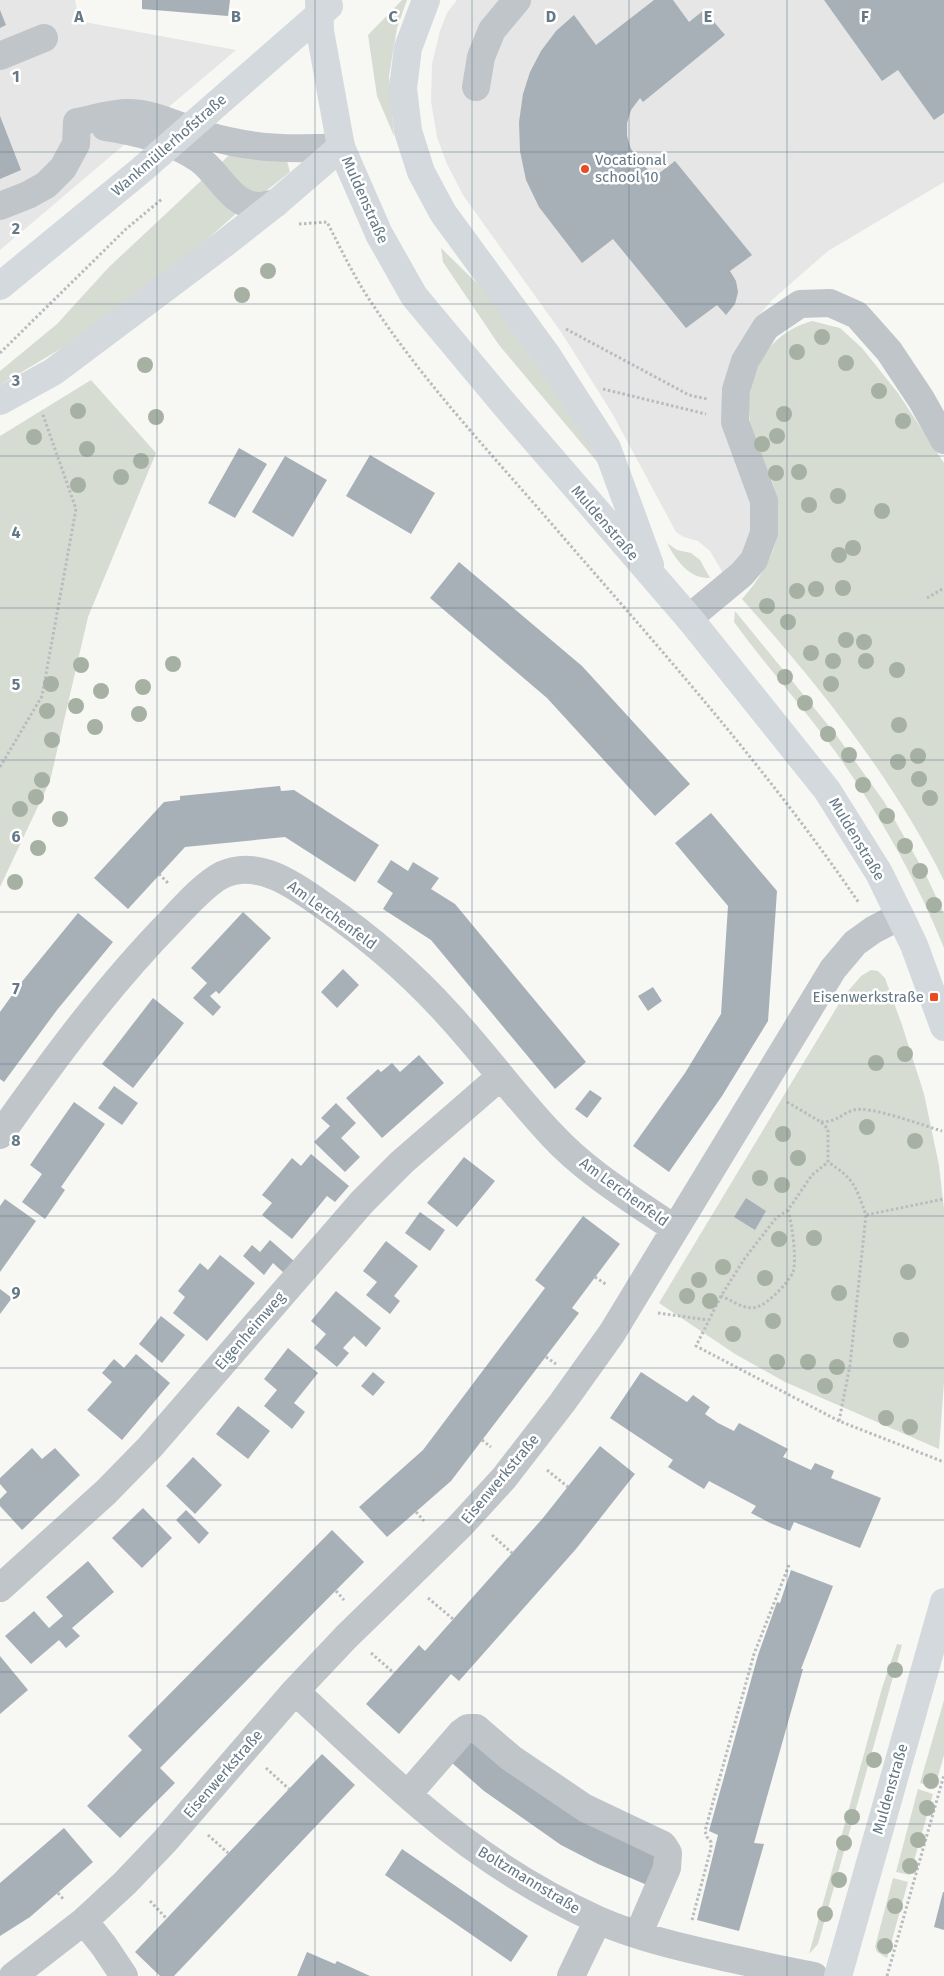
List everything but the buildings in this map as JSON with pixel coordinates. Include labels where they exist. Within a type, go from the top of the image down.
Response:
[{"type":"main road","name":"Muldenstraße","points":[[319,0],[320,31],[341,147],[379,234],[414,296],[657,583],[689,618],[827,790],[879,873],[914,945],[944,1026]]},
{"type":"main road","name":"Wankmüllerhofstraße","points":[[0,286],[140,171],[336,0]]},
{"type":"main road","points":[[426,0],[408,48],[403,88],[408,131],[421,172],[443,213],[547,354],[607,448],[657,583]]},
{"type":"main road","points":[[0,401],[53,372],[276,203],[341,147]]},
{"type":"main road","name":"Muldenstraße","points":[[838,1976],[944,1602]]},
{"type":"street","points":[[476,87],[481,57],[492,30],[517,0]]},
{"type":"street","points":[[0,56],[44,38]]},
{"type":"street","points":[[76,122],[125,113],[150,115],[206,136],[270,148],[341,147]]},
{"type":"street","points":[[76,122],[129,130],[162,140],[199,159],[214,172],[235,197],[244,203],[257,206],[276,203]]},
{"type":"street","points":[[0,206],[28,195],[46,185],[63,168],[76,144],[76,122]]},
{"type":"street","points":[[689,618],[748,567],[754,560],[764,533],[764,501],[735,422],[736,390],[745,361],[766,327],[800,304],[830,303],[857,315],[889,351],[921,399],[944,440]]},
{"type":"street","name":"Am Lerchenfeld","points":[[0,1136],[41,1077],[136,956],[193,898],[221,876],[237,871],[251,870],[274,875],[300,888],[340,916],[414,978],[448,1014],[552,1136],[603,1180],[675,1229]]},
{"type":"street","name":"Eisenwerkstraße","points":[[13,1976],[84,1921],[125,1883],[165,1841],[295,1691],[346,1637],[460,1526],[504,1478],[562,1403],[612,1333],[833,970],[855,943],[873,930],[900,916]]},
{"type":"street","name":"Eigenheimweg","points":[[0,1588],[106,1492],[150,1447],[362,1202],[402,1162],[501,1076]]},
{"type":"street","name":"Boltzmannstraße","points":[[295,1691],[408,1794],[472,1846],[553,1898],[598,1920],[638,1934],[699,1952],[814,1976]]},
{"type":"street","points":[[408,1794],[460,1733],[468,1728],[476,1728],[511,1758],[584,1808],[663,1845],[668,1854],[667,1868],[638,1934]]},
{"type":"street","points":[[571,1976],[598,1920]]},
{"type":"street","points":[[84,1921],[124,1976]]},
{"type":"path","points":[[0,353],[126,229],[162,199]]},
{"type":"path","points":[[327,222],[370,301],[411,357],[481,442],[749,756],[827,857],[858,903]]},
{"type":"path","points":[[562,327],[638,370],[695,397]]},
{"type":"path","points":[[599,389],[607,389],[735,422]]},
{"type":"path","points":[[0,767],[42,696],[76,509],[39,404]]},
{"type":"path","points":[[927,598],[944,588]]},
{"type":"path","points":[[784,1100],[821,1122],[828,1129],[828,1162]]},
{"type":"path","points":[[821,1122],[834,1121],[855,1109],[879,1113],[942,1131]]},
{"type":"path","points":[[828,1162],[812,1175],[788,1210],[776,1218],[740,1266],[721,1296],[696,1346],[839,1421],[944,1462]]},
{"type":"path","points":[[828,1162],[845,1173],[856,1187],[866,1214],[850,1366],[839,1421]]},
{"type":"path","points":[[866,1214],[944,1200]]},
{"type":"path","points":[[721,1296],[742,1306],[757,1308],[773,1298],[793,1272],[792,1223],[788,1210]]},
{"type":"path","points":[[656,1312],[708,1320]]},
{"type":"path","points":[[546,1469],[568,1487]]},
{"type":"path","points":[[488,1532],[512,1553]]},
{"type":"path","points":[[692,1923],[706,1876],[712,1842],[707,1837],[705,1831],[719,1787],[754,1654],[772,1612],[788,1565]]},
{"type":"path","points":[[425,1595],[453,1619]]},
{"type":"path","points":[[369,1651],[394,1674]]},
{"type":"path","points":[[264,1766],[289,1790]]},
{"type":"path","points":[[887,1976],[944,1775]]},
{"type":"path","points":[[207,1834],[228,1854]]},
{"type":"path","points":[[148,1898],[166,1918]]},
{"type":"shaded area","points":[[0,0],[75,0],[79,21],[236,50],[0,250]]},
{"type":"shaded area","points":[[402,0],[407,0],[397,28],[389,76],[394,136],[377,96],[368,35]]},
{"type":"shaded area","points":[[457,0],[944,0],[944,182],[828,251],[773,299],[754,321],[724,426],[733,457],[745,482],[751,501],[753,521],[749,542],[738,560],[723,573],[710,551],[698,541],[684,537],[676,532],[612,413],[561,332],[463,195],[447,164],[437,137],[431,101],[432,64],[440,31],[447,13]]},
{"type":"shaded area","points":[[234,150],[287,161],[290,172],[261,195],[243,187],[220,164]]},
{"type":"shaded area","points":[[203,179],[238,212],[196,249],[77,339],[0,385],[0,371],[57,324],[109,267]]},
{"type":"shaded area","points":[[441,248],[495,301],[549,376],[604,470],[499,345],[443,262]]},
{"type":"shaded area","points":[[812,321],[840,328],[862,348],[898,393],[944,463],[944,881],[913,824],[875,765],[833,707],[742,599],[762,573],[772,554],[778,522],[777,502],[773,484],[752,435],[749,416],[753,381],[759,364],[768,350],[794,328]]},
{"type":"shaded area","points":[[91,380],[156,453],[88,617],[50,781],[0,887],[0,436]]},
{"type":"shaded area","points":[[667,543],[677,550],[691,553],[700,560],[710,578],[690,572],[679,562]]},
{"type":"shaded area","points":[[735,611],[837,736],[885,803],[926,875],[944,914],[944,948],[911,876],[872,808],[831,746],[734,622]]},
{"type":"shaded area","points":[[871,970],[878,971],[885,978],[902,1025],[924,1094],[939,1165],[944,1209],[944,1382],[939,1449],[785,1382],[735,1354],[659,1303],[843,997],[861,976]]},
{"type":"shaded area","points":[[897,1644],[902,1645],[818,1944],[809,1954],[882,1688]]},
{"type":"shaded area","points":[[944,1700],[944,1755],[935,1787],[920,1783]]},
{"type":"shaded area","points":[[918,1789],[933,1794],[910,1875],[896,1872]]},
{"type":"shaded area","points":[[893,1878],[908,1882],[887,1958],[877,1952],[875,1947]]},
{"type":"place","name":"Vocational school 10","points":[[585,169]]},
{"type":"place","name":"Eisenwerkstraße","points":[[934,997]]}]
